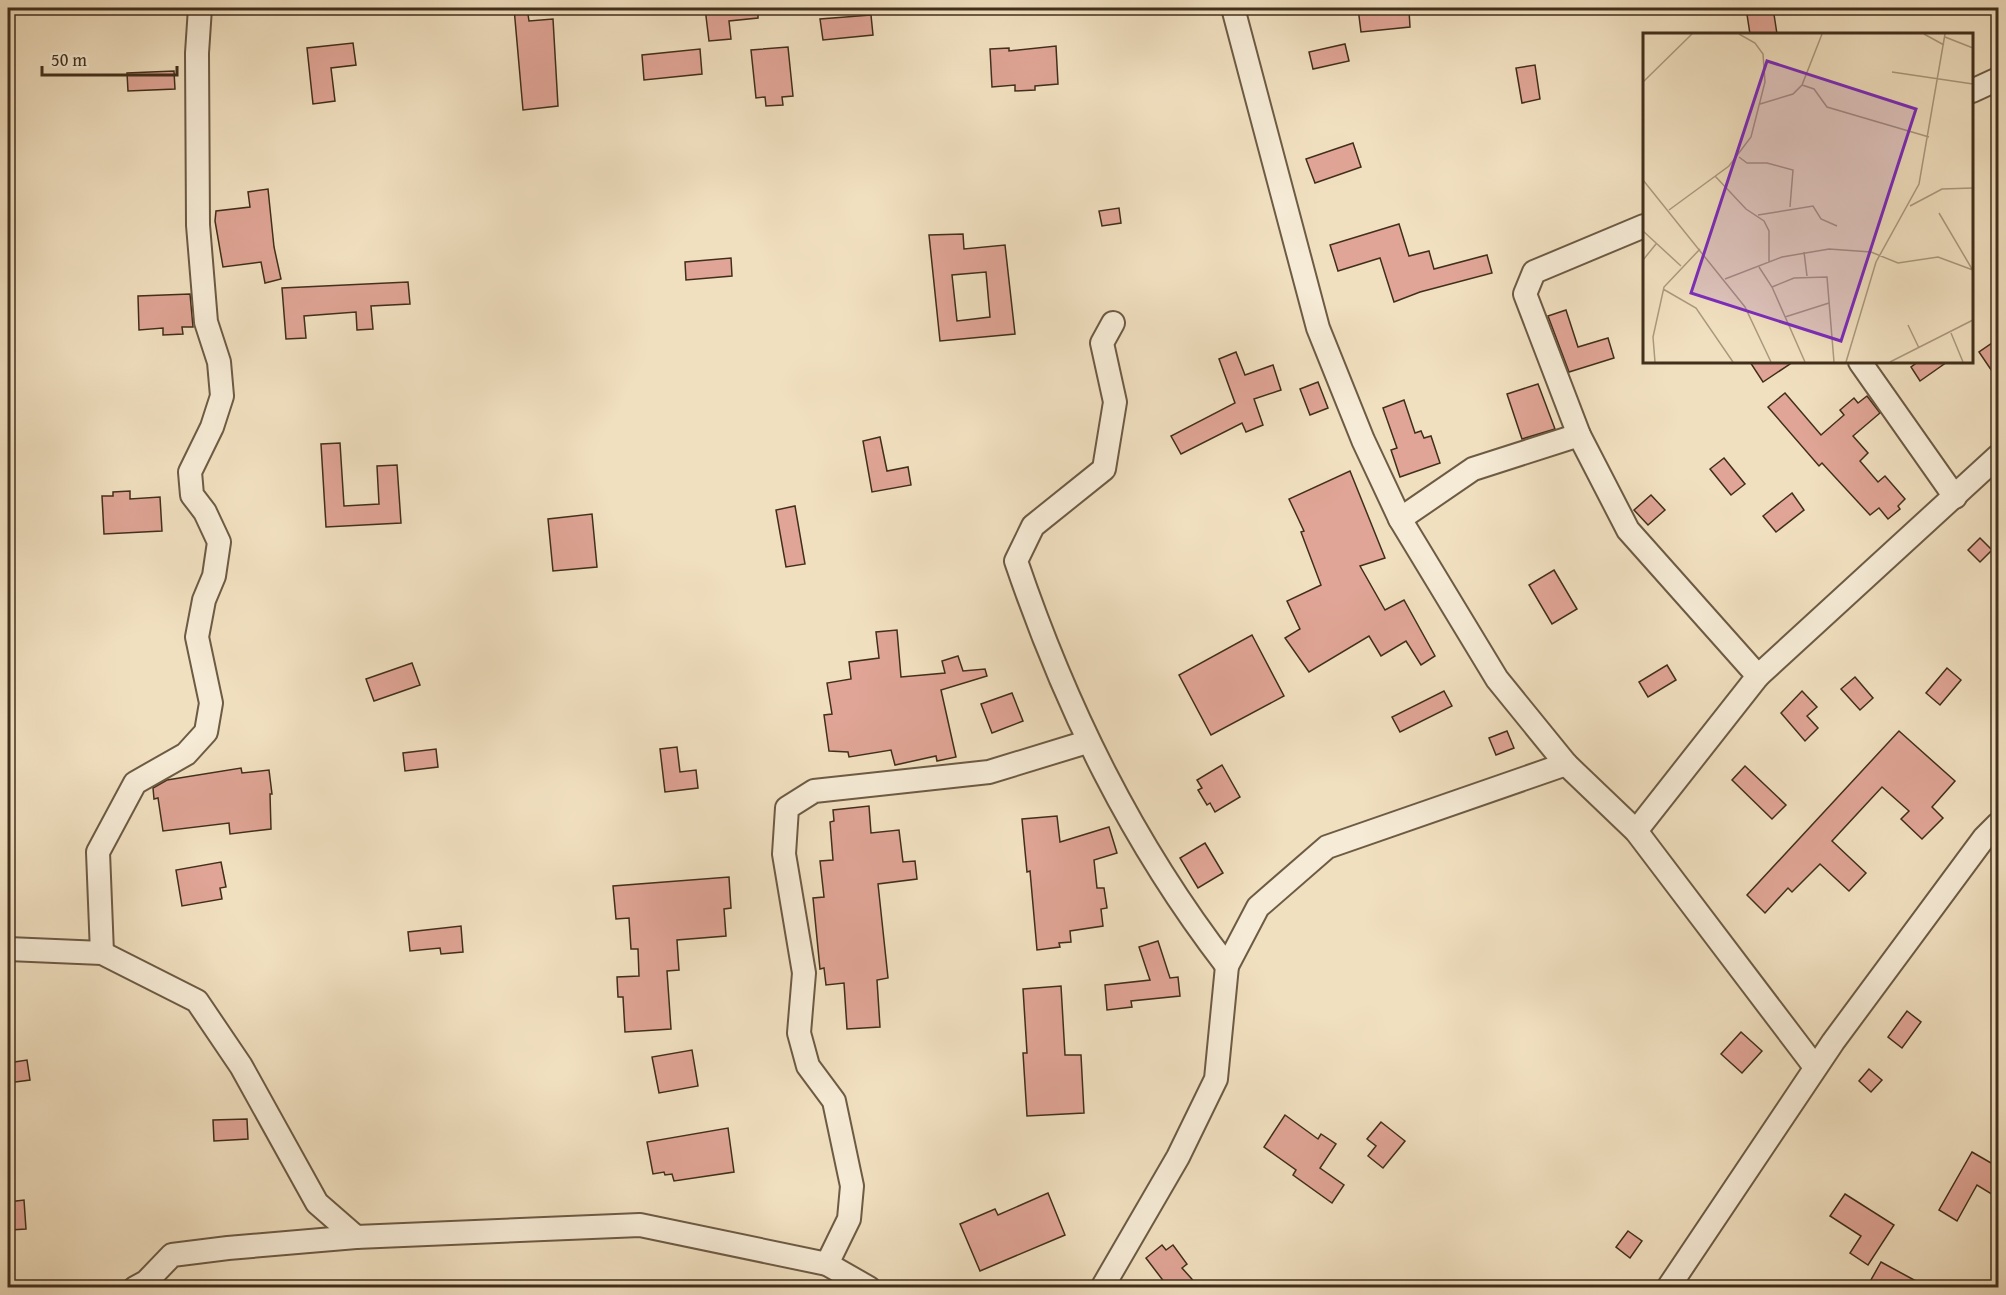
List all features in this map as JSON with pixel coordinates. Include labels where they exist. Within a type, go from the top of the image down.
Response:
[{"type":"street","points":[[102,952],[98,852],[135,783],[186,754],[206,732],[212,703],[197,637],[204,600],[214,576],[219,542],[205,512],[192,495],[189,472],[212,427],[222,396],[219,362],[206,322],[198,225],[197,53],[200,8]]},
{"type":"street","points":[[1233,8],[1318,328],[1363,440],[1400,519],[1497,679],[1566,764],[1636,831],[1815,1067]]},
{"type":"street","points":[[1973,90],[1998,79]]},
{"type":"street","points":[[1643,226],[1534,272],[1526,294],[1579,435],[1628,530],[1758,676]]},
{"type":"street","points":[[1113,323],[1102,343],[1115,402],[1104,469],[1033,526],[1016,561],[1038,627],[1087,742],[1184,910],[1227,966]]},
{"type":"street","points":[[1861,363],[1955,497]]},
{"type":"street","points":[[1400,519],[1473,470],[1579,435]]},
{"type":"street","points":[[1636,831],[1758,676],[1998,456]]},
{"type":"street","points":[[827,1264],[849,1219],[852,1186],[834,1101],[808,1066],[800,1033],[804,973],[783,854],[787,808],[814,791],[989,772],[1087,742]]},
{"type":"street","points":[[1102,1287],[1178,1157],[1216,1079],[1227,966],[1258,907],[1327,847],[1566,764]]},
{"type":"street","points":[[1668,1287],[1815,1067],[1984,838],[1998,825]]},
{"type":"street","points":[[8,949],[102,952],[197,1001],[241,1066],[317,1203],[356,1238]]},
{"type":"street","points":[[135,1287],[146,1282],[172,1255],[356,1238],[640,1225],[827,1264],[869,1287]]},
{"type":"building","points":[[514,8],[527,8],[529,21],[553,19],[558,106],[523,110]]},
{"type":"building","points":[[705,8],[758,8],[758,18],[729,21],[731,39],[709,41]]},
{"type":"building","points":[[1358,8],[1377,8],[1378,14],[1409,10],[1410,27],[1361,32]]},
{"type":"building","points":[[1746,8],[1773,8],[1777,33],[1750,33]]},
{"type":"building","points":[[871,15],[873,35],[823,40],[820,19]]},
{"type":"building","points":[[353,43],[356,65],[331,68],[335,101],[313,104],[307,48]]},
{"type":"building","points":[[1345,44],[1349,61],[1313,69],[1309,52]]},
{"type":"building","points":[[1056,46],[1058,84],[1035,86],[1035,90],[1015,91],[1015,85],[992,87],[990,49],[1009,48],[1009,51]]},
{"type":"building","points":[[788,47],[793,96],[782,97],[783,105],[766,106],[765,97],[756,98],[751,50]]},
{"type":"building","points":[[700,49],[702,74],[644,80],[642,55]]},
{"type":"building","points":[[1535,65],[1540,99],[1522,103],[1516,68]]},
{"type":"building","points":[[174,71],[175,89],[128,91],[127,73]]},
{"type":"building","points":[[1353,143],[1361,167],[1315,183],[1306,159]]},
{"type":"building","points":[[268,189],[274,247],[281,279],[265,283],[261,262],[223,267],[215,221],[216,211],[250,207],[248,192]]},
{"type":"building","points":[[1119,208],[1121,223],[1102,226],[1099,211]]},
{"type":"building","points":[[1399,224],[1409,256],[1429,251],[1434,269],[1487,255],[1492,273],[1420,292],[1394,302],[1380,258],[1338,271],[1330,245]]},
{"type":"building","points":[[963,234],[964,249],[1005,245],[1015,334],[940,341],[929,235]],"holes":[[[986,272],[990,317],[957,321],[952,275]]]},
{"type":"building","points":[[731,258],[732,276],[686,280],[685,262]]},
{"type":"building","points":[[408,282],[410,304],[371,306],[373,329],[357,330],[356,312],[304,316],[306,338],[286,339],[282,288]]},
{"type":"building","points":[[190,294],[193,327],[182,327],[183,334],[163,335],[163,328],[139,330],[138,296]]},
{"type":"building","points":[[1566,310],[1578,347],[1608,338],[1614,358],[1569,372],[1548,316]]},
{"type":"building","points":[[1998,339],[1998,380],[1979,352]]},
{"type":"building","points":[[1236,352],[1245,375],[1273,365],[1281,390],[1254,399],[1263,425],[1246,432],[1242,423],[1181,454],[1171,436],[1235,403],[1219,359]]},
{"type":"building","points":[[1751,363],[1792,363],[1763,382]]},
{"type":"building","points":[[1917,363],[1946,363],[1920,381],[1911,367]]},
{"type":"building","points":[[1318,382],[1328,408],[1310,415],[1300,389]]},
{"type":"building","points":[[1538,384],[1555,429],[1522,439],[1507,394]]},
{"type":"building","points":[[1785,393],[1821,435],[1844,415],[1840,410],[1854,398],[1858,403],[1867,396],[1880,413],[1853,436],[1868,453],[1860,461],[1878,482],[1885,476],[1905,499],[1898,506],[1900,509],[1888,519],[1879,508],[1870,515],[1822,463],[1819,466],[1768,407]]},
{"type":"building","points":[[1404,400],[1415,433],[1421,431],[1424,438],[1431,436],[1440,463],[1400,477],[1391,450],[1397,448],[1383,408]]},
{"type":"building","points":[[880,437],[887,471],[908,467],[911,485],[872,492],[863,441]]},
{"type":"building","points":[[340,443],[344,506],[379,504],[377,466],[397,465],[401,523],[326,527],[321,444]]},
{"type":"building","points":[[1724,458],[1745,484],[1731,495],[1710,469]]},
{"type":"building","points":[[1350,471],[1385,558],[1360,566],[1385,610],[1404,600],[1435,656],[1421,665],[1406,641],[1381,656],[1369,636],[1309,672],[1285,638],[1300,629],[1287,601],[1321,585],[1301,532],[1304,531],[1289,499]]},
{"type":"building","points":[[130,491],[130,499],[160,497],[162,531],[104,534],[102,496],[113,496],[113,492]]},
{"type":"building","points":[[1792,493],[1804,510],[1776,532],[1763,516]]},
{"type":"building","points":[[1651,495],[1665,510],[1648,525],[1634,510]]},
{"type":"building","points":[[795,506],[805,564],[786,567],[776,510]]},
{"type":"building","points":[[592,514],[597,567],[553,571],[548,519]]},
{"type":"building","points":[[1980,538],[1992,550],[1980,562],[1968,550]]},
{"type":"building","points":[[1554,570],[1577,609],[1552,624],[1529,585]]},
{"type":"building","points":[[897,630],[901,677],[945,673],[942,661],[958,656],[963,671],[985,669],[987,676],[941,690],[956,757],[937,761],[936,756],[895,765],[891,750],[849,757],[848,752],[829,751],[824,715],[832,714],[827,683],[851,679],[849,662],[879,658],[876,632]]},
{"type":"building","points":[[1252,635],[1284,696],[1211,735],[1179,675]]},
{"type":"building","points":[[412,663],[420,685],[374,701],[366,679]]},
{"type":"building","points":[[1667,665],[1676,680],[1648,697],[1639,682]]},
{"type":"building","points":[[1947,668],[1961,680],[1940,705],[1926,693]]},
{"type":"building","points":[[1855,677],[1873,698],[1860,710],[1841,689]]},
{"type":"building","points":[[1444,691],[1452,706],[1400,732],[1392,717]]},
{"type":"building","points":[[1802,691],[1817,707],[1807,716],[1818,728],[1805,741],[1781,713]]},
{"type":"building","points":[[1012,693],[1023,721],[992,733],[981,704]]},
{"type":"building","points":[[1507,731],[1514,748],[1496,755],[1489,738]]},
{"type":"building","points":[[1899,731],[1955,781],[1932,807],[1943,818],[1922,839],[1901,819],[1909,811],[1882,787],[1832,841],[1866,873],[1849,891],[1820,864],[1792,892],[1788,888],[1765,913],[1747,895]]},
{"type":"building","points":[[677,747],[680,772],[696,770],[698,788],[665,792],[660,749]]},
{"type":"building","points":[[436,749],[438,767],[405,771],[403,753]]},
{"type":"building","points":[[1222,765],[1240,797],[1215,812],[1210,803],[1207,805],[1198,790],[1202,788],[1197,780]]},
{"type":"building","points":[[1745,766],[1786,805],[1772,819],[1732,780]]},
{"type":"building","points":[[241,768],[242,773],[269,770],[272,794],[270,794],[271,829],[230,834],[229,823],[163,831],[158,798],[154,799],[153,788],[167,780]]},
{"type":"building","points":[[869,806],[871,833],[899,830],[903,862],[915,861],[917,879],[878,884],[888,978],[877,980],[880,1027],[847,1029],[844,983],[826,985],[824,968],[820,969],[813,898],[824,897],[820,861],[833,860],[830,822],[834,821],[833,810]]},
{"type":"building","points":[[1057,816],[1060,842],[1109,827],[1117,853],[1094,860],[1097,888],[1104,888],[1107,908],[1101,909],[1103,926],[1070,931],[1071,942],[1059,943],[1060,947],[1037,950],[1030,871],[1027,872],[1022,819]]},
{"type":"building","points":[[1205,843],[1223,873],[1198,888],[1180,858]]},
{"type":"building","points":[[221,862],[226,887],[220,888],[222,899],[182,906],[176,870]]},
{"type":"building","points":[[729,877],[731,908],[724,909],[726,936],[677,940],[679,970],[667,971],[671,1029],[625,1032],[623,997],[618,997],[617,977],[639,976],[638,949],[631,949],[629,918],[616,919],[613,886]]},
{"type":"building","points":[[461,926],[463,952],[441,954],[440,948],[410,951],[408,932]]},
{"type":"building","points":[[1158,941],[1170,978],[1178,977],[1180,996],[1131,1001],[1132,1007],[1107,1010],[1105,985],[1150,980],[1139,947]]},
{"type":"building","points":[[1061,986],[1065,1055],[1081,1055],[1084,1113],[1027,1116],[1023,1053],[1027,1053],[1023,989]]},
{"type":"building","points":[[1907,1011],[1921,1022],[1902,1048],[1888,1037]]},
{"type":"building","points":[[1741,1032],[1762,1051],[1742,1073],[1721,1054]]},
{"type":"building","points":[[692,1050],[698,1086],[659,1093],[652,1057]]},
{"type":"building","points":[[27,1060],[30,1080],[8,1083],[8,1063]]},
{"type":"building","points":[[1869,1069],[1882,1080],[1871,1092],[1859,1081]]},
{"type":"building","points":[[1285,1115],[1318,1139],[1321,1134],[1336,1144],[1320,1168],[1344,1185],[1332,1203],[1293,1175],[1296,1170],[1264,1147]]},
{"type":"building","points":[[247,1119],[248,1139],[214,1141],[213,1120]]},
{"type":"building","points":[[1381,1122],[1405,1141],[1383,1168],[1368,1156],[1376,1146],[1367,1139]]},
{"type":"building","points":[[728,1128],[734,1172],[674,1181],[672,1174],[665,1175],[664,1172],[653,1174],[647,1142]]},
{"type":"building","points":[[1972,1152],[1998,1167],[1998,1198],[1977,1185],[1957,1221],[1939,1210]]},
{"type":"building","points":[[1048,1193],[1065,1235],[980,1271],[960,1224],[995,1209],[998,1215]]},
{"type":"building","points":[[1845,1194],[1894,1225],[1868,1265],[1850,1253],[1861,1236],[1830,1216]]},
{"type":"building","points":[[24,1200],[26,1229],[10,1230],[8,1202]]},
{"type":"building","points":[[1628,1231],[1642,1241],[1630,1258],[1616,1247]]},
{"type":"building","points":[[1162,1245],[1166,1250],[1173,1245],[1187,1264],[1182,1268],[1199,1287],[1168,1287],[1146,1258]]},
{"type":"building","points":[[1881,1262],[1927,1287],[1867,1287]]}]
